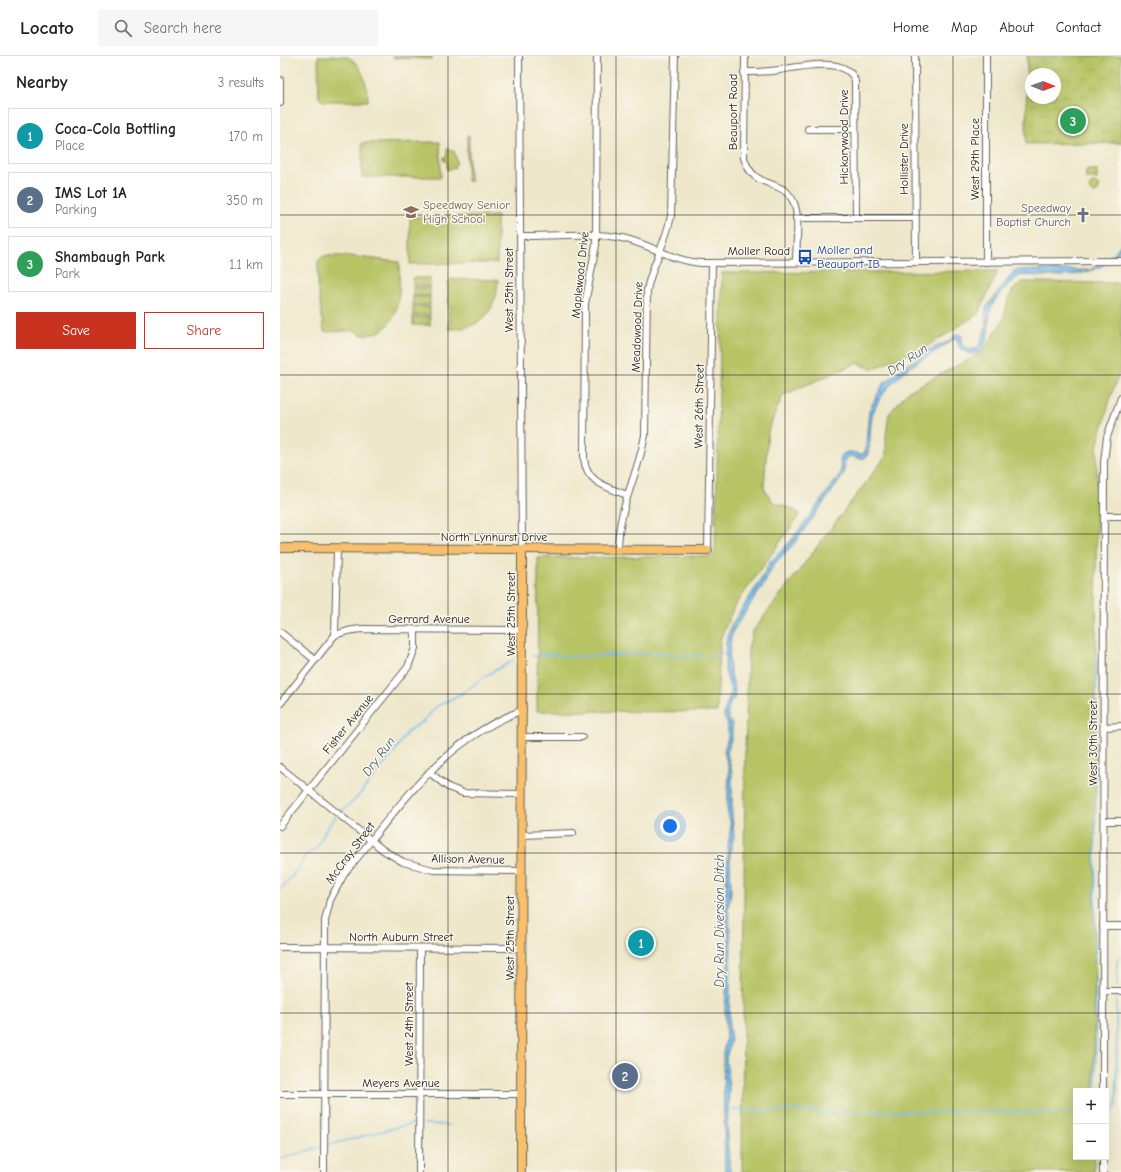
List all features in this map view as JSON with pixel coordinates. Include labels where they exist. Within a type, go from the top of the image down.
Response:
[{"type":"main road","name":"North Lynhurst Drive","points":[[280,548],[708,550]]},
{"type":"main road","name":"West 25th Street","points":[[521,1172],[523,710],[522,550]]},
{"type":"street","name":"West 25th Street","points":[[519,56],[522,550]]},
{"type":"street","name":"Maplewood Drive","points":[[597,56],[596,236],[595,255],[585,306],[584,459],[587,471],[594,480],[627,494]]},
{"type":"street","name":"Meadowood Drive","points":[[618,550],[620,518],[640,457],[645,435],[646,294],[650,275],[668,228],[672,206],[675,56]]},
{"type":"street","name":"Beauport Road","points":[[745,56],[743,154],[746,165],[752,174],[759,180],[780,188],[787,193],[794,204],[796,218],[796,262]]},
{"type":"street","name":"Hollister Drive","points":[[915,56],[916,262]]},
{"type":"street","name":"West 29th Place","points":[[986,56],[986,262]]},
{"type":"street","name":"Hickorywood Drive","points":[[744,72],[777,70],[818,61],[841,62],[849,67],[854,76],[856,218]]},
{"type":"street","points":[[280,80],[280,103]]},
{"type":"street","points":[[808,129],[855,129]]},
{"type":"street","points":[[796,218],[915,218]]},
{"type":"street","name":"Moller Road","points":[[520,236],[596,236],[627,240],[681,260],[712,263],[1119,261]]},
{"type":"street","name":"West 26th Street","points":[[708,550],[712,263]]},
{"type":"street","name":"West 30th Street","points":[[1103,1088],[1105,446],[1110,426],[1121,398]]},
{"type":"street","points":[[1104,516],[1121,516]]},
{"type":"street","points":[[280,704],[335,636],[337,548]]},
{"type":"street","name":"Gerrard Avenue","points":[[335,636],[357,629],[523,630]]},
{"type":"street","name":"Fisher Avenue","points":[[280,826],[408,667],[415,648],[415,630]]},
{"type":"street","points":[[280,632],[315,660]]},
{"type":"street","name":"McCray Street","points":[[324,1172],[325,947],[327,913],[334,891],[344,874],[429,772],[453,748],[471,735],[500,719],[523,710]]},
{"type":"street","points":[[1104,726],[1121,726]]},
{"type":"street","points":[[522,737],[582,737]]},
{"type":"street","name":"Allison Avenue","points":[[280,767],[372,841],[396,858],[421,868],[438,870],[522,871]]},
{"type":"street","points":[[429,772],[448,787],[463,793],[522,794]]},
{"type":"street","points":[[1104,821],[1121,821]]},
{"type":"street","points":[[522,835],[573,833]]},
{"type":"street","points":[[1103,926],[1121,926]]},
{"type":"street","name":"North Auburn Street","points":[[280,947],[522,948]]},
{"type":"street","name":"West 24th Street","points":[[419,1172],[420,948]]},
{"type":"street","points":[[1104,991],[1121,991]]},
{"type":"street","name":"Meyers Avenue","points":[[280,1094],[521,1094]]},
{"type":"street","points":[[1103,1160],[1103,1172]]},
{"type":"green space","points":[[318,56],[344,56],[350,58],[360,68],[363,74],[367,88],[368,101],[322,101],[319,98]]},
{"type":"green space","points":[[393,56],[432,56],[432,59],[393,58]]},
{"type":"green space","points":[[1027,56],[1121,56],[1121,143],[1026,144],[1026,104],[1061,104],[1061,68],[1027,68]]},
{"type":"green space","points":[[467,136],[469,136],[469,175],[471,181],[467,181]]},
{"type":"green space","points":[[440,142],[441,177],[362,177],[362,143]]},
{"type":"green space","points":[[447,148],[454,151],[457,161],[454,168],[447,170],[447,161],[444,161],[444,157],[447,157]]},
{"type":"green space","points":[[1086,170],[1097,170],[1097,179],[1086,179]]},
{"type":"green space","points":[[1092,183],[1096,183],[1098,184],[1098,192],[1092,193],[1089,190],[1089,186]]},
{"type":"green space","points":[[497,216],[497,263],[410,264],[410,217]]},
{"type":"green space","points":[[323,256],[350,256],[399,262],[399,297],[392,319],[386,327],[376,333],[363,335],[355,331],[324,332],[318,288],[318,261]]},
{"type":"green space","points":[[998,271],[978,314],[928,346],[872,369],[857,363],[783,395],[768,431],[764,488],[773,502],[793,509],[800,514],[734,607],[720,640],[717,712],[537,711],[538,558],[715,556],[722,273]]},
{"type":"green space","points":[[413,278],[430,278],[430,286],[413,286]]},
{"type":"green space","points":[[451,279],[498,280],[497,291],[490,310],[478,322],[470,326],[449,329],[448,282]]},
{"type":"green space","points":[[1022,282],[1121,283],[1121,369],[1111,396],[1097,447],[1094,1088],[1073,1088],[1073,1160],[1094,1160],[1094,1172],[742,1172],[745,753],[748,649],[753,631],[886,456],[886,435],[889,414],[907,392],[983,352],[1003,320],[1009,297],[1014,289]]},
{"type":"green space","points":[[413,288],[430,288],[430,296],[413,296]]},
{"type":"green space","points":[[413,297],[430,297],[430,305],[413,305]]},
{"type":"green space","points":[[413,307],[430,307],[430,315],[413,315]]},
{"type":"green space","points":[[413,317],[430,317],[430,325],[413,325]]},
{"type":"water","name":"Dry Run","points":[[1121,244],[1118,254],[1114,258],[1100,267],[1089,271],[1067,276],[1022,275],[1018,277],[1004,289],[995,300],[990,314],[988,336],[983,349],[978,353],[972,354],[963,351],[959,347],[957,339],[955,338],[945,346],[918,361],[895,380],[882,396],[873,413],[867,456],[861,459],[850,456],[845,459],[844,473],[841,479],[793,545],[774,564],[764,584],[734,629],[731,638],[729,659],[735,692],[734,699],[731,700],[728,712],[728,718],[732,724],[732,736],[727,753],[732,773],[732,816],[734,836],[730,853],[731,892],[728,908],[731,940],[729,1027],[731,1040],[726,1058],[729,1090],[727,1135],[730,1172],[725,1172],[723,1053],[726,1039],[725,1010],[729,941],[725,911],[728,847],[731,826],[727,809],[729,771],[724,751],[728,737],[728,724],[724,717],[724,712],[730,695],[732,694],[725,671],[726,643],[731,625],[759,583],[770,562],[791,541],[839,476],[841,471],[840,458],[842,455],[846,452],[860,455],[865,452],[869,411],[883,384],[928,350],[948,342],[957,334],[962,336],[961,344],[971,350],[978,348],[986,328],[986,308],[1015,270],[1090,270],[1114,253]]},
{"type":"waterway","points":[[712,656],[727,652]]},
{"type":"waterway","name":"Dry Run","points":[[532,656],[551,654],[569,657],[653,653],[686,656],[703,655]]},
{"type":"waterway","points":[[1096,655],[1096,747]]},
{"type":"waterway","name":"Dry Run","points":[[339,813],[355,800],[392,755],[408,731],[424,721],[437,706],[463,693],[485,676],[514,660]]},
{"type":"waterway","points":[[1095,963],[1096,759]]},
{"type":"waterway","name":"Dry Run","points":[[280,890],[299,868],[304,857],[317,847],[325,831],[336,816]]},
{"type":"waterway","points":[[1117,986],[1117,961],[1118,958],[1121,957]]},
{"type":"waterway","points":[[1096,975],[1096,1087]]},
{"type":"waterway","points":[[1109,1112],[1114,1110],[1117,1106],[1116,995]]},
{"type":"waterway","points":[[728,1110],[1073,1113]]},
{"type":"waterway","points":[[328,1145],[414,1123]]},
{"type":"waterway","points":[[424,1124],[450,1125]]},
{"type":"waterway","points":[[280,1159],[320,1147]]},
{"type":"place","name":"Shambaugh Park","points":[[1073,121]]},
{"type":"place","name":"Speedway Senior High School","points":[[411,212]]},
{"type":"place","name":"Speedway Baptist Church","points":[[1083,215]]},
{"type":"place","name":"Moller and Beauport IB","points":[[805,257]]},
{"type":"place","name":"Coca-Cola Bottling","points":[[641,943]]},
{"type":"place","name":"IMS Lot 1A","points":[[625,1076]]},
{"type":"water label","name":"Dry Run Diversion Ditch","points":[[719,921]]}]
